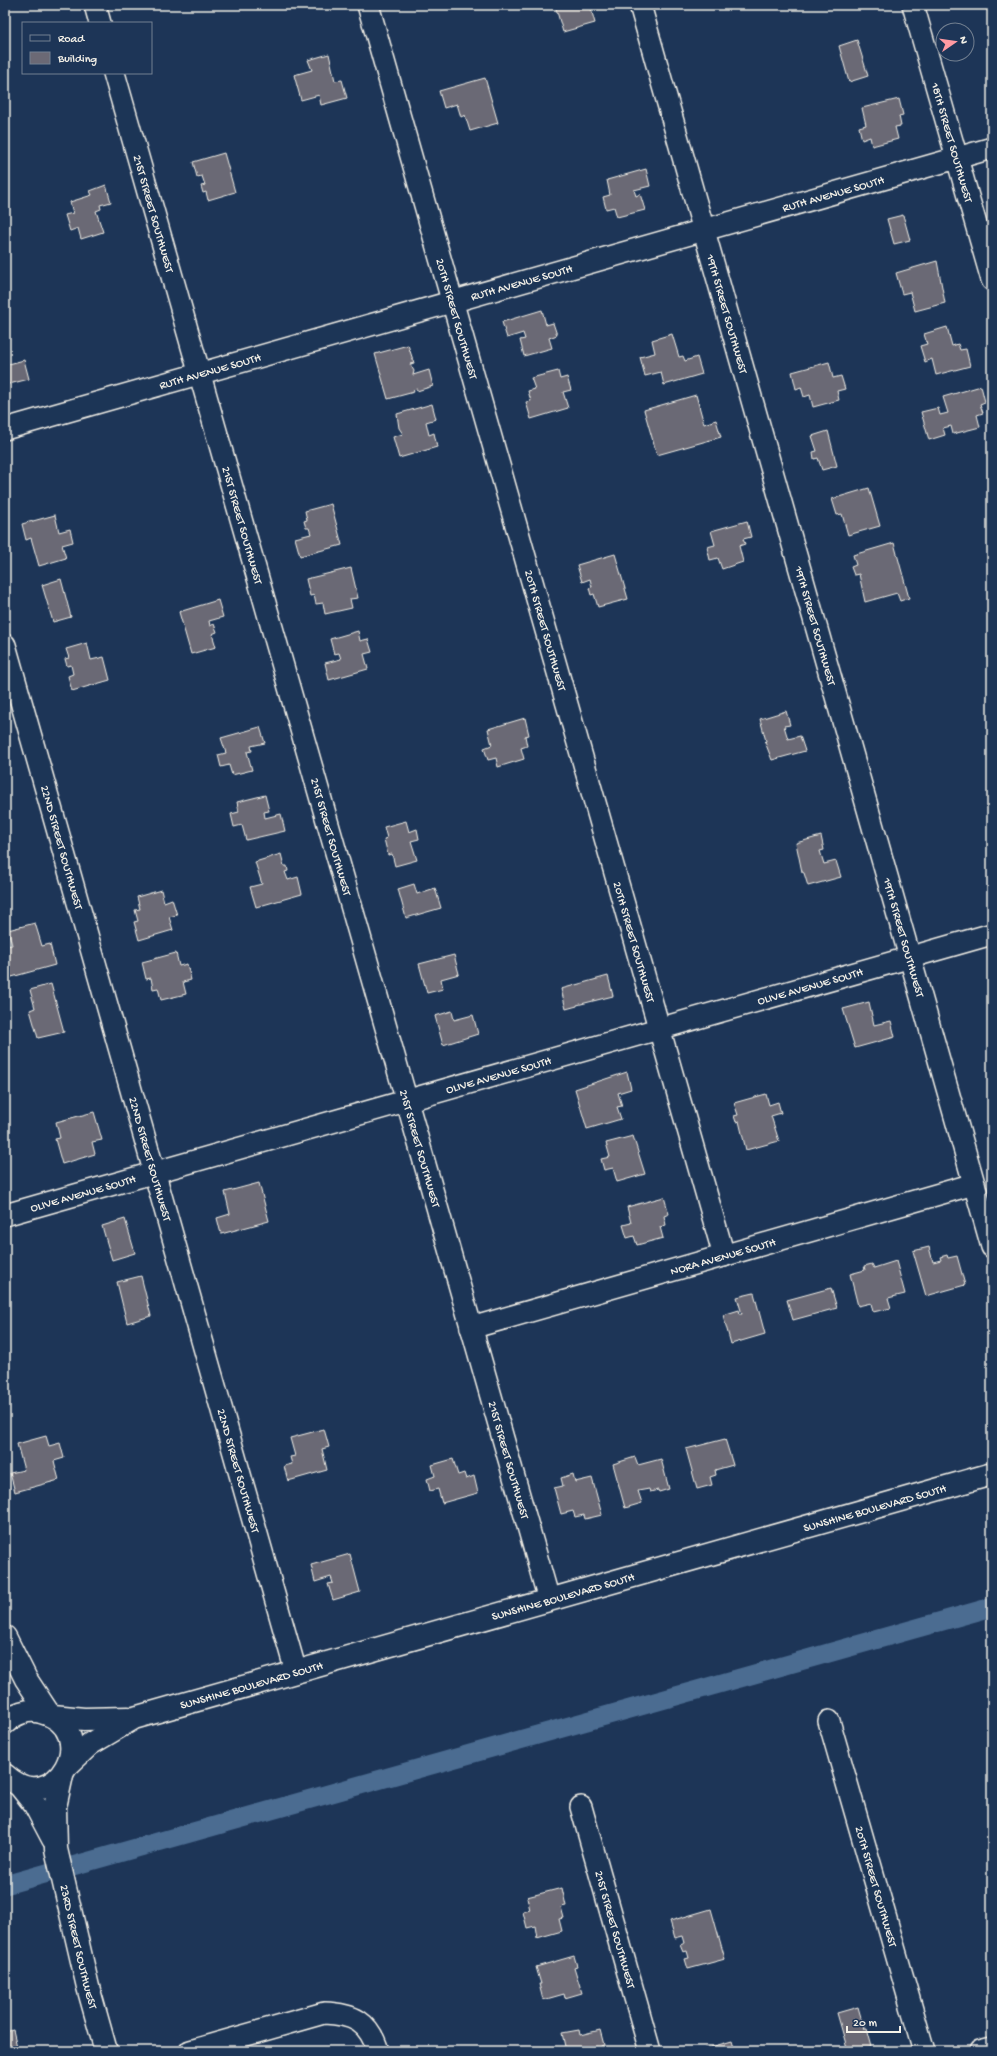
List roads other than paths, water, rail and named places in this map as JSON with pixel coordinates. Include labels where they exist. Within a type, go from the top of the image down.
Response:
[{"type":"street","points":[[95,5],[100,22]]},
{"type":"street","name":"20TH STREET SOUTHWEST","points":[[368,5],[724,1256]]},
{"type":"street","name":"19TH STREET SOUTHWEST","points":[[640,5],[992,1247]]},
{"type":"street","name":"18TH STREET SOUTHWEST","points":[[914,5],[992,280]]},
{"type":"street","name":"21ST STREET SOUTHWEST","points":[[114,74],[548,1600]]},
{"type":"street","name":"RUTH AVENUE SOUTH","points":[[5,429],[992,148]]},
{"type":"street","name":"22ND STREET SOUTHWEST","points":[[5,645],[296,1672]]},
{"type":"street","name":"OLIVE AVENUE SOUTH","points":[[5,1215],[992,934]]},
{"type":"street","name":"NORA AVENUE SOUTH","points":[[471,1328],[974,1184]]},
{"type":"street","name":"SUNSHINE BOULEVARD SOUTH","points":[[5,1723],[18,1714],[28,1711],[39,1711],[51,1715],[84,1719],[134,1718],[992,1474]]},
{"type":"street","points":[[5,1638],[26,1678],[51,1715]]},
{"type":"street","name":"23RD STREET SOUTHWEST","points":[[51,1715],[64,1727],[71,1742],[72,1753],[55,1807],[55,1845],[88,1987],[106,2051]]},
{"type":"street","name":"SUNSHINE BOULEVARD SOUTH","points":[[10,1780],[30,1788],[42,1787],[53,1782],[90,1744],[134,1718]]},
{"type":"street","name":"20TH STREET SOUTHWEST","points":[[829,1721],[924,2051]]},
{"type":"street","name":"23RD STREET SOUTHWEST","points":[[10,1780],[35,1805],[55,1845]]},
{"type":"street","name":"21ST STREET SOUTHWEST","points":[[581,1807],[650,2051]]},
{"type":"street","points":[[190,2051],[324,2013],[344,2014],[362,2023],[374,2038],[378,2051]]},
{"type":"street","points":[[980,2051],[992,2048]]},
{"type":"waterway","points":[[5,1885],[992,1607]]}]
